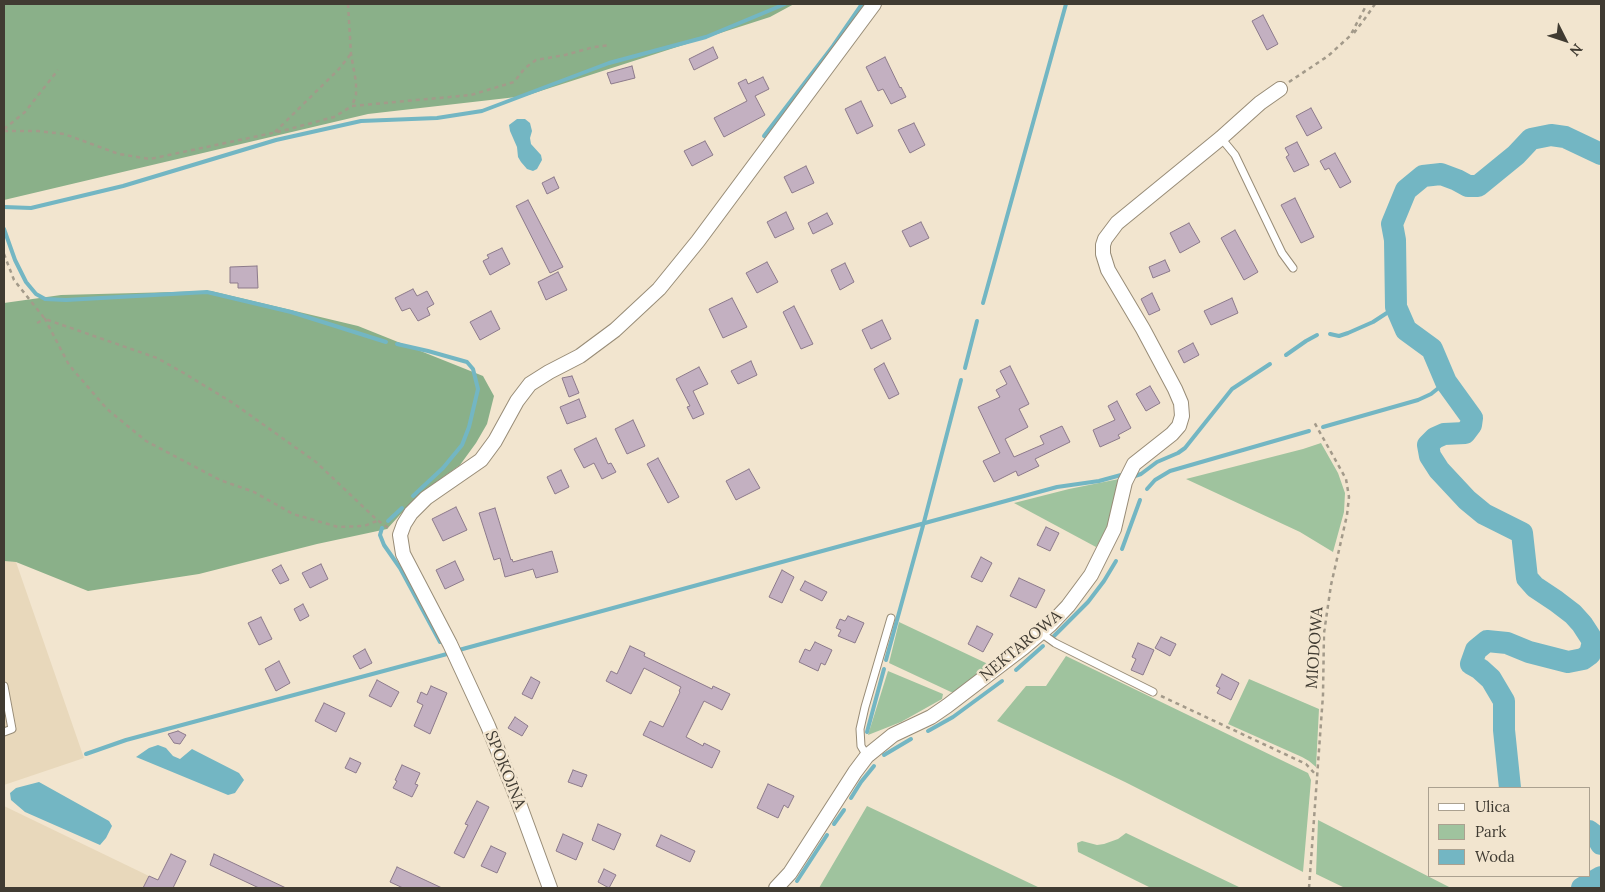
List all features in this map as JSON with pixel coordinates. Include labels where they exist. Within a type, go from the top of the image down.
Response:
[{"type":"street","points":[[400,535],[404,524],[418,505],[449,481],[481,460],[496,441],[517,401],[530,384],[580,356],[615,330],[659,289],[698,241],[874,4]]},
{"type":"street","points":[[1221,138],[1280,89]]},
{"type":"street","name":"NEKTAROWA","points":[[776,888],[790,873],[867,756],[893,735],[947,706],[1014,656],[1041,633],[1076,596],[1099,560],[1114,529],[1125,482],[1134,464],[1172,434],[1182,416],[1181,403],[1143,329],[1108,270],[1102,254],[1103,245],[1110,230],[1221,138]]},
{"type":"street","name":"SPOKOJNA","points":[[400,535],[403,554],[455,655],[504,766],[550,888]]},
{"type":"lane","points":[[1221,138],[1235,155],[1282,253],[1293,268]]},
{"type":"lane","points":[[867,756],[861,746],[860,729],[891,618]]},
{"type":"lane","points":[[1041,633],[1055,643],[1153,692]]},
{"type":"lane","points":[[4,686],[12,729],[4,732]]},
{"type":"path","points":[[348,4],[351,54],[356,82],[356,95],[352,106]]},
{"type":"path","points":[[1350,36],[1367,4]]},
{"type":"path","points":[[1280,89],[1328,56],[1362,23],[1375,4]]},
{"type":"path","points":[[4,130],[64,134],[119,154],[150,159],[274,133],[334,117],[352,106],[471,95],[514,82],[525,68],[536,60],[565,56],[594,47],[610,45]]},
{"type":"path","points":[[274,133],[338,70],[351,54]]},
{"type":"path","points":[[4,130],[25,112],[58,70]]},
{"type":"path","points":[[4,254],[14,280],[45,319],[69,365],[107,409],[146,441],[220,480],[254,492],[293,514],[338,528],[364,526],[377,520]]},
{"type":"path","points":[[45,319],[157,358],[233,403],[316,462],[377,520],[400,535]]},
{"type":"path","points":[[37,324],[45,319]]},
{"type":"path","name":"MIODOWA","points":[[1309,888],[1323,695],[1324,634],[1331,586],[1347,515],[1349,497],[1346,479],[1313,420]]},
{"type":"path","points":[[1153,692],[1306,764],[1317,776]]},
{"type":"shaded area","points":[[4,561],[16,562],[84,758],[4,785]]},
{"type":"shaded area","points":[[4,806],[149,876],[175,888],[4,888]]},
{"type":"green space","points":[[4,4],[794,4],[770,17],[525,96],[368,114],[4,200]]},
{"type":"green space","points":[[211,291],[358,326],[483,376],[494,396],[487,424],[460,465],[432,485],[409,505],[387,529],[317,544],[199,574],[88,591],[16,562],[4,561],[4,303],[61,295]]},
{"type":"green space","points":[[1321,443],[1338,473],[1345,493],[1344,512],[1333,552],[1300,532],[1186,479],[1303,449]]},
{"type":"green space","points":[[1119,479],[1114,511],[1106,532],[1096,547],[1014,503],[1069,489]]},
{"type":"green space","points":[[899,622],[988,664],[988,669],[955,692],[951,692],[889,663]]},
{"type":"green space","points":[[1066,656],[1308,773],[1311,780],[1303,872],[1125,782],[997,721],[1026,686],[1046,686]]},
{"type":"green space","points":[[888,671],[943,694],[942,699],[901,722],[868,735]]},
{"type":"green space","points":[[1249,679],[1319,709],[1316,767],[1302,757],[1228,724]]},
{"type":"green space","points":[[867,806],[1040,888],[819,888]]},
{"type":"green space","points":[[1318,820],[1451,888],[1345,888],[1316,874]]},
{"type":"green space","points":[[1126,833],[1241,888],[1151,888],[1078,852],[1077,843],[1082,841],[1097,845],[1104,844],[1118,839]]},
{"type":"water","points":[[517,119],[525,119],[530,123],[532,131],[531,144],[541,155],[542,160],[537,169],[533,171],[527,169],[518,157],[517,147],[510,131],[509,125]]},
{"type":"water","points":[[158,745],[166,748],[173,756],[180,759],[192,749],[239,773],[244,780],[235,793],[228,795],[136,757],[149,748]]},
{"type":"water","points":[[39,782],[109,821],[112,826],[100,845],[25,812],[11,800],[10,793],[16,788]]},
{"type":"building","points":[[1263,15],[1278,44],[1267,50],[1252,21]]},
{"type":"building","points":[[713,47],[718,58],[694,70],[689,59]]},
{"type":"building","points":[[885,57],[906,97],[891,104],[883,89],[878,91],[866,67]]},
{"type":"building","points":[[632,66],[635,78],[611,84],[607,73]]},
{"type":"building","points":[[763,77],[769,89],[755,96],[765,115],[724,137],[714,118],[747,101],[738,83],[746,79],[748,84]]},
{"type":"building","points":[[861,101],[873,126],[857,134],[845,109]]},
{"type":"building","points":[[1311,108],[1322,128],[1307,136],[1296,116]]},
{"type":"building","points":[[914,123],[925,145],[910,153],[898,130]]},
{"type":"building","points":[[705,141],[713,155],[692,166],[684,151]]},
{"type":"building","points":[[1297,142],[1309,165],[1294,172],[1286,157],[1289,155],[1285,148]]},
{"type":"building","points":[[1335,153],[1351,182],[1340,188],[1329,168],[1325,170],[1320,161]]},
{"type":"building","points":[[806,166],[814,183],[792,193],[784,177]]},
{"type":"building","points":[[554,177],[559,188],[547,194],[542,183]]},
{"type":"building","points":[[1295,198],[1314,237],[1301,243],[1281,205]]},
{"type":"building","points":[[528,200],[563,267],[550,273],[516,206]]},
{"type":"building","points":[[786,212],[794,229],[775,238],[767,222]]},
{"type":"building","points":[[827,213],[833,224],[813,234],[808,223]]},
{"type":"building","points":[[921,222],[929,238],[910,247],[902,231]]},
{"type":"building","points":[[1189,223],[1200,242],[1180,253],[1170,233]]},
{"type":"building","points":[[1235,230],[1258,272],[1244,280],[1221,238]]},
{"type":"building","points":[[502,248],[510,264],[490,275],[483,261],[489,258],[487,255]]},
{"type":"building","points":[[1165,260],[1170,271],[1153,278],[1149,267]]},
{"type":"building","points":[[767,262],[778,282],[757,293],[746,273]]},
{"type":"building","points":[[845,263],[854,282],[840,290],[831,270]]},
{"type":"building","points":[[257,266],[258,288],[238,288],[238,283],[230,283],[230,267]]},
{"type":"building","points":[[558,272],[567,290],[546,300],[538,282]]},
{"type":"building","points":[[413,289],[417,296],[427,291],[434,304],[427,308],[430,315],[418,321],[410,308],[402,311],[395,298]]},
{"type":"building","points":[[1152,293],[1160,310],[1149,315],[1141,299]]},
{"type":"building","points":[[732,298],[747,327],[723,338],[709,309]]},
{"type":"building","points":[[1232,298],[1238,313],[1211,325],[1204,311]]},
{"type":"building","points":[[794,306],[813,344],[801,349],[783,312]]},
{"type":"building","points":[[491,311],[500,329],[480,340],[470,322]]},
{"type":"building","points":[[882,320],[891,339],[871,349],[862,330]]},
{"type":"building","points":[[1193,343],[1199,355],[1184,363],[1178,351]]},
{"type":"building","points":[[751,361],[757,375],[738,384],[731,371]]},
{"type":"building","points":[[884,363],[899,394],[889,399],[874,369]]},
{"type":"building","points":[[1010,366],[1029,404],[1019,409],[1028,427],[1005,439],[1014,457],[1044,444],[1040,436],[1062,426],[1070,442],[1035,459],[1039,466],[1018,476],[1016,471],[994,482],[983,461],[1000,453],[978,407],[1000,397],[996,390],[1007,384],[1000,371]]},
{"type":"building","points":[[699,367],[708,384],[693,391],[704,414],[693,419],[687,407],[690,406],[676,379]]},
{"type":"building","points":[[572,376],[579,393],[569,397],[562,378]]},
{"type":"building","points":[[1150,386],[1160,403],[1146,411],[1136,394]]},
{"type":"building","points":[[579,399],[586,417],[567,424],[560,407]]},
{"type":"building","points":[[1117,401],[1131,428],[1118,435],[1120,438],[1100,447],[1093,430],[1115,420],[1108,406]]},
{"type":"building","points":[[633,420],[645,446],[627,454],[615,429]]},
{"type":"building","points":[[596,438],[608,464],[611,463],[616,472],[602,479],[594,463],[584,468],[574,449]]},
{"type":"building","points":[[658,458],[679,497],[668,503],[647,464]]},
{"type":"building","points":[[749,469],[760,488],[736,500],[726,481]]},
{"type":"building","points":[[561,470],[569,487],[555,494],[547,477]]},
{"type":"building","points":[[456,507],[467,530],[443,541],[432,519]]},
{"type":"building","points":[[495,508],[511,560],[513,562],[552,551],[558,572],[536,578],[533,569],[505,577],[500,558],[494,560],[479,513]]},
{"type":"building","points":[[1046,527],[1059,533],[1050,551],[1037,545]]},
{"type":"building","points":[[981,557],[992,563],[982,582],[971,577]]},
{"type":"building","points":[[455,561],[464,580],[445,589],[436,570]]},
{"type":"building","points":[[321,564],[328,579],[310,588],[302,573]]},
{"type":"building","points":[[281,565],[289,580],[280,584],[272,570]]},
{"type":"building","points":[[782,570],[794,577],[782,603],[769,597]]},
{"type":"building","points":[[1019,578],[1045,590],[1036,608],[1010,596]]},
{"type":"building","points":[[805,581],[827,592],[822,601],[800,590]]},
{"type":"building","points":[[303,604],[309,616],[300,621],[294,609]]},
{"type":"building","points":[[848,616],[864,623],[855,643],[838,636],[841,630],[836,628],[840,619],[845,621]]},
{"type":"building","points":[[261,617],[272,639],[259,645],[248,623]]},
{"type":"building","points":[[977,626],[993,634],[983,652],[968,644]]},
{"type":"building","points":[[1161,637],[1176,644],[1170,656],[1155,648]]},
{"type":"building","points":[[815,642],[832,650],[825,665],[821,663],[818,671],[799,662],[805,649],[810,651]]},
{"type":"building","points":[[1138,643],[1154,650],[1143,675],[1131,670],[1136,659],[1132,657]]},
{"type":"building","points":[[630,646],[645,653],[644,656],[712,689],[713,686],[730,694],[722,710],[704,701],[686,737],[703,746],[704,743],[720,751],[712,768],[643,735],[650,721],[663,727],[681,687],[644,668],[631,694],[606,681],[611,671],[617,674]]},
{"type":"building","points":[[365,649],[372,663],[360,669],[353,656]]},
{"type":"building","points":[[279,661],[290,683],[276,691],[265,669]]},
{"type":"building","points":[[1222,674],[1239,683],[1231,700],[1217,693],[1220,688],[1216,686]]},
{"type":"building","points":[[531,677],[540,682],[532,699],[522,694]]},
{"type":"building","points":[[377,680],[399,692],[391,707],[369,696]]},
{"type":"building","points":[[431,686],[447,693],[430,734],[414,726],[423,705],[417,702],[421,692],[427,695]]},
{"type":"building","points":[[324,703],[345,713],[336,732],[315,721]]},
{"type":"building","points":[[515,717],[528,726],[522,736],[508,728]]},
{"type":"building","points":[[178,731],[186,735],[180,744],[174,743],[168,734]]},
{"type":"building","points":[[350,758],[361,763],[356,773],[345,768]]},
{"type":"building","points":[[402,765],[420,773],[415,784],[418,785],[412,797],[393,788]]},
{"type":"building","points":[[573,770],[587,775],[582,787],[568,782]]},
{"type":"building","points":[[768,784],[794,796],[788,808],[784,805],[778,818],[757,808]]},
{"type":"building","points":[[477,801],[489,807],[464,858],[454,853],[468,825],[465,824]]},
{"type":"building","points":[[598,824],[621,834],[614,850],[592,840]]},
{"type":"building","points":[[563,834],[583,843],[576,860],[556,851]]},
{"type":"building","points":[[661,835],[695,851],[690,862],[656,846]]},
{"type":"building","points":[[491,846],[506,853],[497,873],[481,866]]},
{"type":"building","points":[[171,854],[186,861],[173,888],[143,888],[149,876],[158,880]]},
{"type":"building","points":[[214,854],[286,888],[259,888],[210,865]]},
{"type":"building","points":[[397,867],[442,888],[403,888],[390,882]]},
{"type":"building","points":[[604,869],[616,875],[609,888],[598,882]]},
{"type":"waterway","points":[[4,207],[31,208],[123,186],[276,140],[361,121],[437,118],[482,111],[609,63],[706,37],[785,4]]},
{"type":"waterway","points":[[764,136],[833,46],[862,4]]},
{"type":"waterway","points":[[983,303],[1066,4]]},
{"type":"waterway","points":[[1510,787],[1504,730],[1504,701],[1491,679],[1471,664],[1476,650],[1487,641],[1507,643],[1529,652],[1568,662],[1583,659],[1590,654],[1593,641],[1573,614],[1535,587],[1527,578],[1522,533],[1484,514],[1467,500],[1439,470],[1430,456],[1428,445],[1435,438],[1444,434],[1465,433],[1471,425],[1472,418],[1446,382],[1432,349],[1406,330],[1396,307],[1395,240],[1392,224],[1406,190],[1423,176],[1441,174],[1468,186],[1478,186],[1516,155],[1531,139],[1551,135],[1565,137],[1601,154]]},
{"type":"waterway","points":[[4,229],[15,260],[26,282],[36,294],[45,299],[66,300],[207,292],[291,312],[386,342]]},
{"type":"waterway","points":[[1330,334],[1339,336],[1348,333],[1373,322],[1396,307]]},
{"type":"waterway","points":[[965,368],[977,321]]},
{"type":"waterway","points":[[1286,355],[1317,335]]},
{"type":"waterway","points":[[397,344],[467,362],[473,369],[478,389],[469,427],[462,445],[443,468],[413,496]]},
{"type":"waterway","points":[[1135,476],[1185,448],[1232,389],[1270,364]]},
{"type":"waterway","points":[[886,660],[961,380]]},
{"type":"waterway","points":[[1323,427],[1418,400],[1431,394],[1446,382]]},
{"type":"waterway","points":[[1147,489],[1155,480],[1170,471],[1309,431]]},
{"type":"waterway","points":[[459,650],[1057,487],[1099,481],[1121,475]]},
{"type":"waterway","points":[[1122,549],[1140,500]]},
{"type":"waterway","points":[[388,521],[402,508]]},
{"type":"waterway","points":[[382,528],[380,535],[384,545],[400,568],[440,642]]},
{"type":"waterway","points":[[1054,636],[1088,602],[1116,561]]},
{"type":"waterway","points":[[1016,670],[1043,646]]},
{"type":"waterway","points":[[86,754],[126,740],[447,654]]},
{"type":"waterway","points":[[867,732],[884,669]]},
{"type":"waterway","points":[[928,731],[953,717],[1002,681]]},
{"type":"waterway","points":[[884,755],[911,739]]},
{"type":"waterway","points":[[851,798],[874,766]]},
{"type":"waterway","points":[[834,824],[844,810]]},
{"type":"waterway","points":[[1590,832],[1597,837],[1601,844]]},
{"type":"waterway","points":[[797,881],[827,835]]},
{"type":"waterway","points":[[1582,888],[1601,877]]}]
